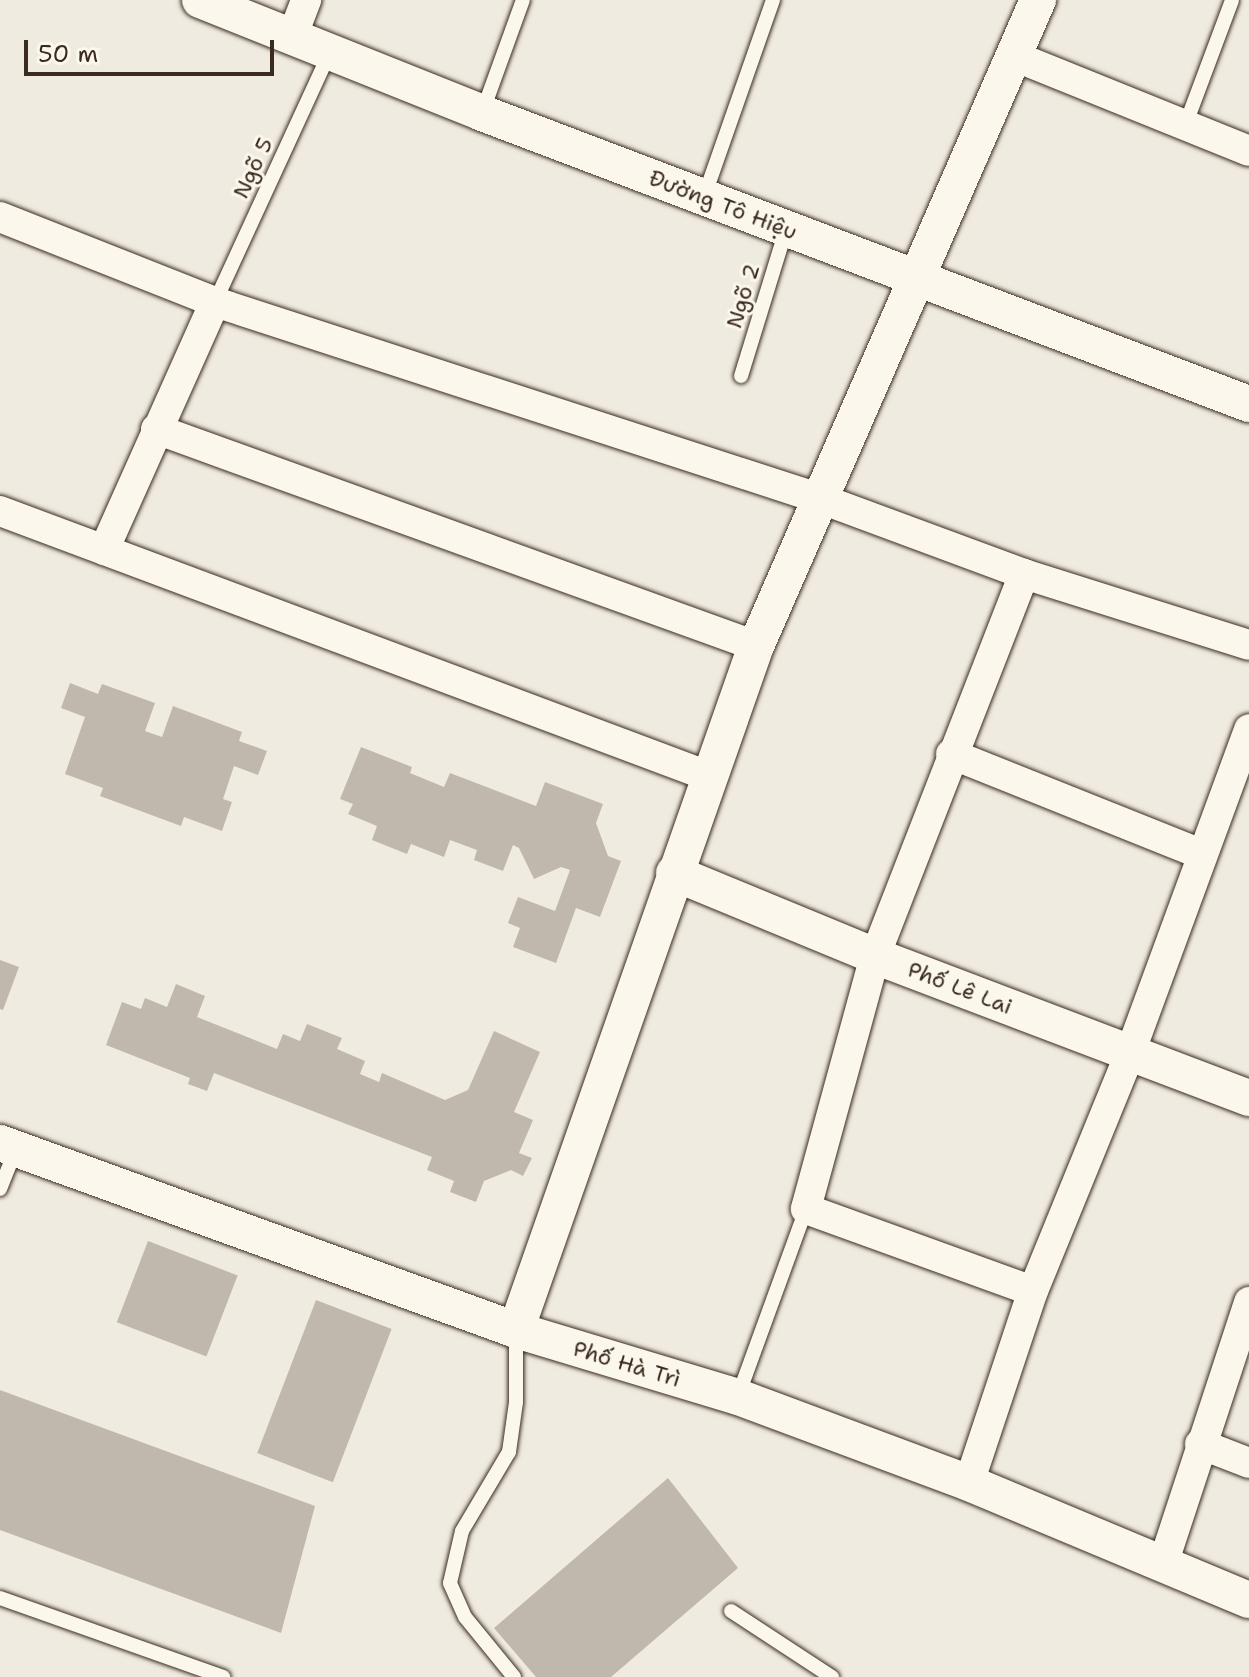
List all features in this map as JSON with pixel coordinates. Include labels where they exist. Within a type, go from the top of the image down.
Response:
[{"type":"street","name":"Đường Tô Hiệu","points":[[200,0],[482,113],[786,230],[914,274],[1249,404]]},
{"type":"street","points":[[292,37],[306,0]]},
{"type":"street","points":[[516,1330],[756,646],[824,500],[914,274],[1038,0]]},
{"type":"street","points":[[1014,56],[1249,151]]},
{"type":"street","points":[[0,217],[215,302],[824,500],[1024,574],[1249,645]]},
{"type":"street","points":[[104,550],[215,302]]},
{"type":"street","points":[[156,429],[756,646]]},
{"type":"street","points":[[0,511],[711,777]]},
{"type":"street","points":[[1024,574],[951,754],[875,956],[806,1209],[1033,1291]]},
{"type":"street","points":[[969,1483],[1033,1291],[1130,1053],[1199,853],[1249,729]]},
{"type":"street","points":[[951,754],[1199,853]]},
{"type":"street","name":"Phố Lê Lai","points":[[674,873],[875,956],[1249,1098]]},
{"type":"street","name":"Phố Hà Trì","points":[[8,1146],[516,1330],[738,1397],[969,1483],[1249,1600]]},
{"type":"street","points":[[1163,1564],[1200,1444],[1243,1342],[1249,1302]]},
{"type":"street","points":[[1200,1444],[1249,1463]]},
{"type":"lane","points":[[482,113],[523,0]]},
{"type":"lane","points":[[704,198],[773,0]]},
{"type":"lane","points":[[1185,126],[1232,0]]},
{"type":"lane","name":"Ngõ 5","points":[[215,302],[331,52]]},
{"type":"lane","name":"Ngõ 2","points":[[741,376],[786,230]]},
{"type":"lane","points":[[0,1189],[8,1146]]},
{"type":"lane","points":[[738,1397],[806,1209]]},
{"type":"lane","points":[[514,1677],[465,1617],[450,1583],[462,1531],[509,1452],[516,1402],[516,1330]]},
{"type":"lane","points":[[0,1598],[223,1677]]},
{"type":"lane","points":[[731,1611],[832,1677]]},
{"type":"building","points":[[70,683],[98,694],[102,684],[155,703],[145,731],[162,737],[173,706],[242,732],[239,741],[267,751],[258,775],[234,766],[223,799],[232,802],[222,831],[184,817],[181,826],[100,796],[103,788],[65,774],[85,717],[61,708]]},
{"type":"building","points":[[361,747],[412,767],[410,773],[444,787],[450,773],[536,806],[545,782],[603,804],[596,823],[608,856],[621,861],[600,917],[576,908],[556,963],[513,947],[520,928],[508,923],[518,897],[555,911],[570,870],[561,867],[534,879],[519,848],[513,845],[503,871],[474,860],[477,850],[450,840],[444,857],[411,844],[407,854],[372,840],[377,826],[348,814],[353,804],[340,799]]},
{"type":"building","points":[[0,960],[19,967],[3,1010],[0,1009]]},
{"type":"building","points":[[176,984],[205,996],[197,1017],[277,1049],[283,1034],[300,1041],[307,1024],[342,1038],[337,1049],[365,1061],[360,1074],[379,1082],[382,1073],[445,1100],[468,1090],[494,1031],[540,1052],[514,1112],[533,1120],[519,1153],[532,1158],[523,1176],[511,1170],[484,1181],[476,1202],[450,1192],[454,1181],[427,1170],[432,1157],[214,1073],[207,1091],[188,1084],[190,1078],[106,1045],[122,1002],[141,1009],[145,998],[167,1007]]},
{"type":"building","points":[[148,1241],[238,1275],[206,1357],[117,1322]]},
{"type":"building","points":[[316,1300],[392,1329],[333,1482],[257,1453]]},
{"type":"building","points":[[0,1390],[315,1506],[281,1633],[0,1530]]},
{"type":"building","points":[[668,1478],[738,1568],[611,1677],[536,1677],[494,1628]]}]
